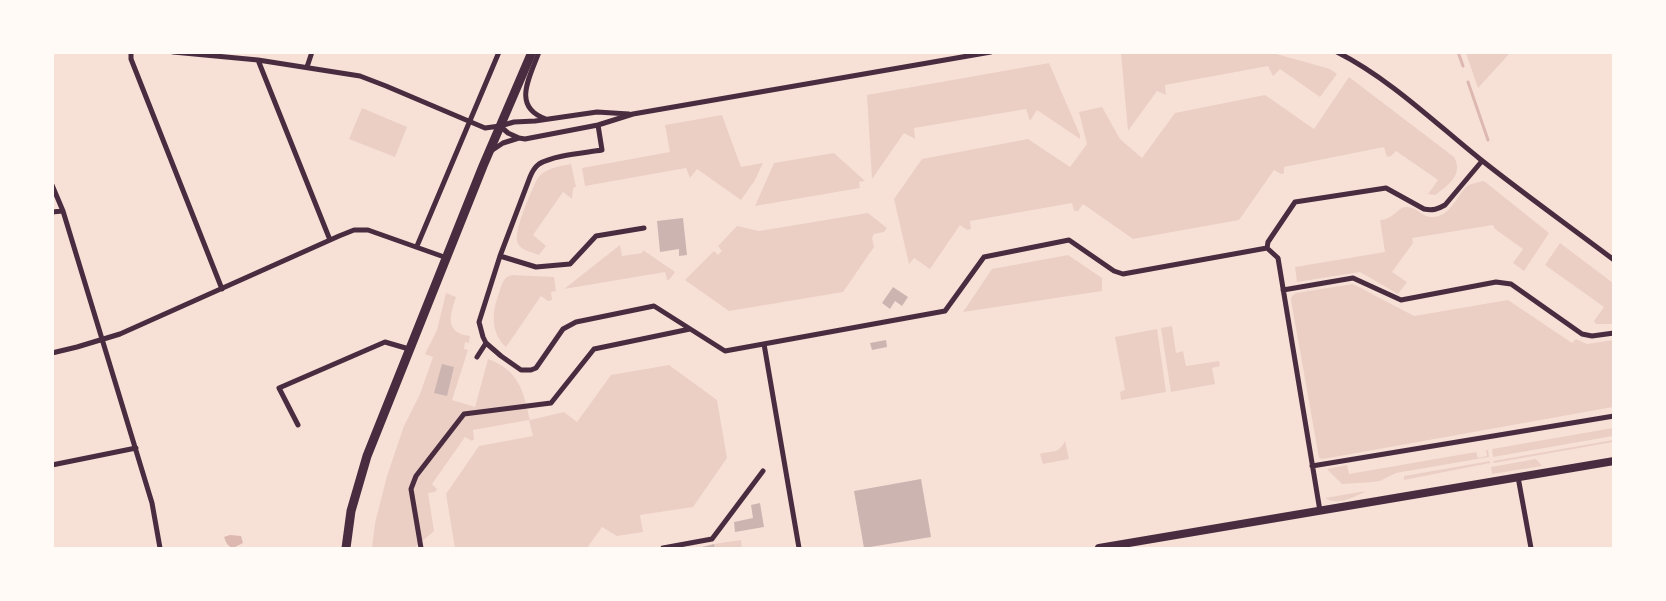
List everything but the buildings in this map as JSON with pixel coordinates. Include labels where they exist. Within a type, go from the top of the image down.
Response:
[{"type":"main road","points":[[346,548],[351,511],[361,473],[488,153],[532,52]]},
{"type":"street","points":[[131,52],[131,59],[222,289]]},
{"type":"street","points":[[173,52],[258,60],[360,76],[485,128],[514,122],[597,112],[633,114]]},
{"type":"street","points":[[306,67],[312,52]]},
{"type":"street","points":[[417,246],[499,52]]},
{"type":"street","points":[[539,52],[525,92],[526,104],[532,112],[547,119]]},
{"type":"street","points":[[488,153],[503,143],[519,138],[531,138],[598,125],[633,114],[991,52]]},
{"type":"street","points":[[1337,52],[1370,71],[1482,161],[1614,260]]},
{"type":"street","points":[[258,60],[330,240]]},
{"type":"street","points":[[598,125],[602,150],[550,160],[539,164],[534,169],[500,256],[479,322],[486,343],[521,370],[536,368],[563,330],[576,322],[654,306],[725,351],[944,311],[984,257],[1069,240],[1123,274],[1267,248]]},
{"type":"street","points":[[500,126],[508,133],[519,138]]},
{"type":"street","points":[[1267,248],[1268,242],[1295,202],[1386,188],[1430,211],[1445,205],[1482,161]]},
{"type":"street","points":[[52,185],[63,211],[136,448],[152,503],[160,548]]},
{"type":"street","points":[[52,212],[63,211]]},
{"type":"street","points":[[500,256],[536,267],[570,264],[596,236],[644,228]]},
{"type":"street","points":[[52,353],[122,333],[354,230],[368,230],[447,258]]},
{"type":"street","points":[[1267,248],[1278,258],[1320,511]]},
{"type":"street","points":[[1283,290],[1354,278],[1401,300],[1496,282],[1506,283],[1511,284],[1582,334],[1592,336],[1614,333]]},
{"type":"street","points":[[421,548],[410,489],[416,476],[464,414],[551,403],[594,349],[690,329]]},
{"type":"street","points":[[298,425],[279,388],[385,342],[409,349]]},
{"type":"street","points":[[477,357],[486,343]]},
{"type":"street","points":[[764,344],[799,548]]},
{"type":"street","points":[[1312,466],[1614,416]]},
{"type":"street","points":[[52,465],[136,448]]},
{"type":"street","points":[[1099,548],[1614,461]]},
{"type":"street","points":[[664,548],[712,539],[763,471]]},
{"type":"street","points":[[1518,477],[1531,548]]},
{"type":"shaded area","points":[[1466,52],[1510,53],[1478,88]]},
{"type":"shaded area","points":[[1121,53],[1273,53],[1330,69],[1337,74],[1320,97],[1280,69],[1273,76],[1268,66],[1165,85],[1166,95],[1157,91],[1128,131]]},
{"type":"shaded area","points":[[1049,63],[1080,135],[1080,139],[1037,110],[1030,121],[1026,109],[914,128],[915,139],[904,133],[872,179],[867,95]]},
{"type":"shaded area","points":[[1349,77],[1454,157],[1457,163],[1456,174],[1445,188],[1435,195],[1428,194],[1438,180],[1396,151],[1387,157],[1384,147],[1284,167],[1284,173],[1281,174],[1274,170],[1239,220],[1133,239],[1083,204],[1078,211],[1074,211],[1072,203],[970,221],[971,229],[967,230],[960,225],[930,269],[914,258],[909,264],[894,199],[922,159],[1028,139],[1070,167],[1087,144],[1079,112],[1102,107],[1120,139],[1142,158],[1175,113],[1265,95],[1314,129]]},
{"type":"shaded area","points":[[362,108],[407,127],[395,157],[349,139]]},
{"type":"shaded area","points":[[722,115],[741,167],[763,163],[755,180],[741,200],[697,169],[690,178],[686,168],[585,186],[582,168],[670,152],[665,125]]},
{"type":"shaded area","points":[[834,153],[865,181],[859,182],[860,188],[755,206],[774,163]]},
{"type":"shaded area","points":[[571,164],[576,187],[573,188],[572,199],[563,192],[533,235],[546,246],[539,255],[525,250],[518,244],[518,231],[536,181],[547,171]]},
{"type":"shaded area","points":[[1484,181],[1549,233],[1524,271],[1513,263],[1523,249],[1495,229],[1493,225],[1412,238],[1413,243],[1392,272],[1407,282],[1398,294],[1360,272],[1297,282],[1295,267],[1385,252],[1380,220],[1389,217],[1401,208],[1412,208],[1427,216],[1437,217],[1451,207],[1466,187]]},
{"type":"shaded area","points":[[868,213],[887,228],[884,232],[874,234],[872,238],[874,247],[843,292],[729,311],[685,280],[714,251],[718,255],[722,251],[718,246],[737,226],[759,231]]},
{"type":"shaded area","points":[[1560,243],[1613,283],[1613,324],[1596,324],[1594,321],[1604,307],[1545,265]]},
{"type":"shaded area","points":[[620,245],[622,256],[642,253],[643,250],[675,272],[667,280],[665,272],[564,289]]},
{"type":"shaded area","points":[[1068,255],[1102,278],[1102,291],[963,312],[992,269]]},
{"type":"shaded area","points":[[512,275],[554,277],[556,291],[551,292],[552,300],[548,301],[541,296],[506,347],[497,335],[494,314],[502,284],[507,277]]},
{"type":"shaded area","points":[[1353,284],[1414,316],[1508,300],[1572,343],[1576,339],[1587,344],[1613,340],[1613,407],[1323,459],[1319,458],[1291,300],[1292,296],[1296,293]]},
{"type":"shaded area","points":[[446,293],[456,297],[451,316],[453,327],[456,331],[470,336],[469,343],[465,342],[464,349],[468,350],[452,400],[475,407],[488,359],[499,364],[514,376],[522,391],[530,420],[564,412],[577,422],[611,375],[669,365],[717,400],[727,458],[693,507],[640,515],[643,532],[617,536],[602,527],[587,548],[455,548],[446,494],[479,446],[533,436],[529,420],[473,430],[474,439],[472,441],[465,437],[432,484],[437,489],[435,492],[428,493],[434,531],[414,548],[372,548],[375,523],[387,476],[404,426],[420,394],[433,357],[425,354],[437,330]]},
{"type":"shaded area","points":[[1172,326],[1176,353],[1183,351],[1186,366],[1219,361],[1220,366],[1212,368],[1215,384],[1171,392],[1161,328]]},
{"type":"shaded area","points":[[1157,329],[1166,392],[1121,400],[1120,392],[1125,390],[1115,337]]},
{"type":"shaded area","points":[[1613,428],[1613,436],[1493,457],[1492,449]]},
{"type":"shaded area","points":[[1613,440],[1613,442],[1494,463],[1493,461]]},
{"type":"shaded area","points":[[1065,441],[1069,459],[1043,464],[1040,454],[1057,450]]},
{"type":"shaded area","points":[[1486,450],[1488,450],[1489,457],[1396,473],[1380,481],[1373,482],[1342,484],[1327,469],[1347,465],[1349,474],[1476,452],[1478,458],[1487,456]]},
{"type":"shaded area","points":[[1536,459],[1542,466],[1492,474],[1491,467]]},
{"type":"shaded area","points":[[1490,461],[1490,463],[1404,480],[1404,476]]},
{"type":"shaded area","points":[[1366,491],[1340,501],[1325,498]]},
{"type":"shaded area","points":[[230,535],[241,536],[243,543],[233,548],[231,547],[227,544],[224,537]]},
{"type":"shaded area","points":[[741,540],[742,548],[715,548],[714,544]]},
{"type":"waterway","points":[[1458,52],[1463,66]]},
{"type":"waterway","points":[[1468,82],[1488,140]]}]
